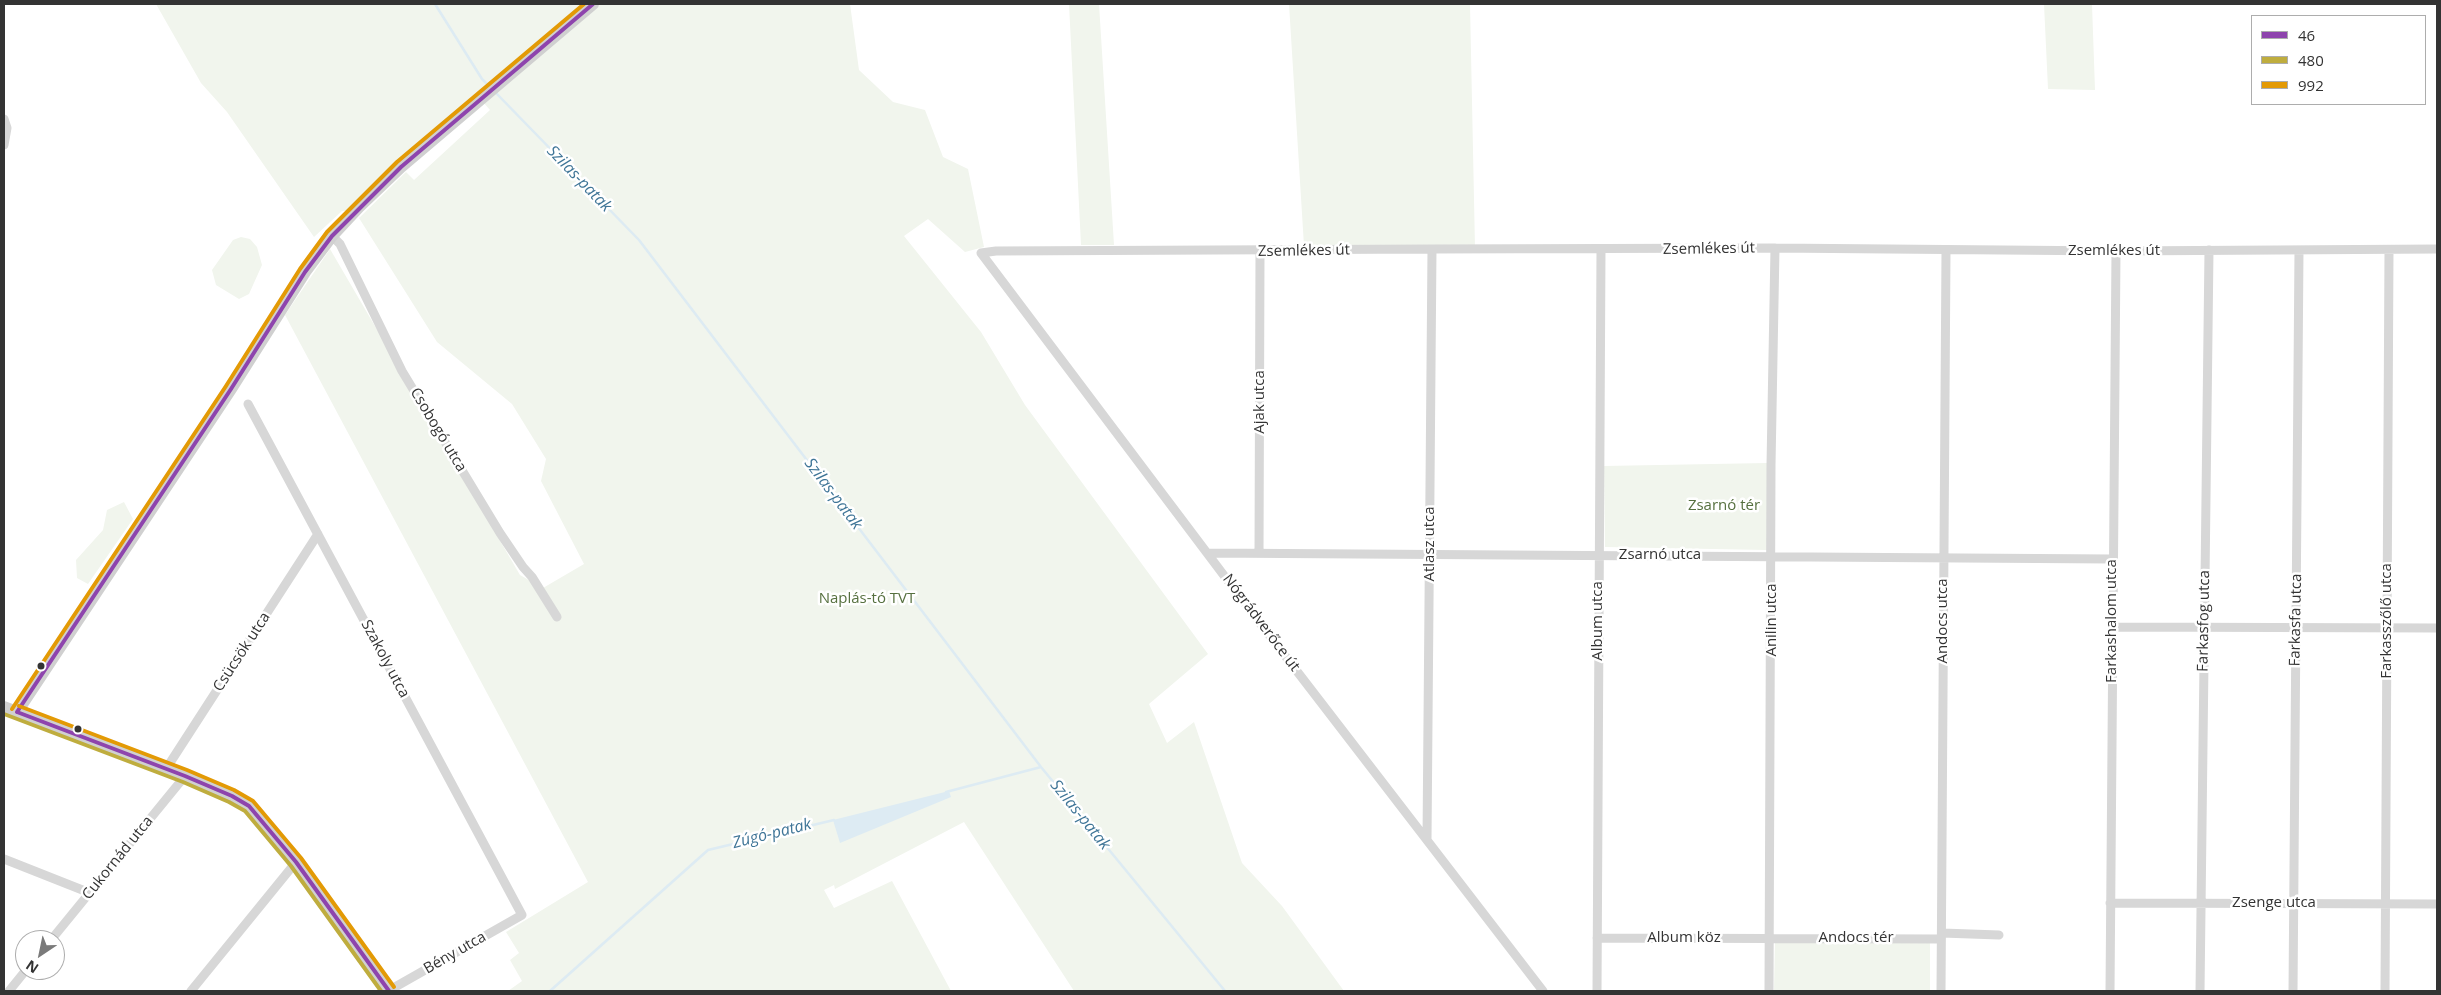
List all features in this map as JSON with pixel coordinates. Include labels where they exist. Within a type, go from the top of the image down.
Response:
[{"type":"main road","points":[[17,712],[300,280],[332,236],[401,167],[593,4]]},
{"type":"main road","points":[[4,706],[185,776],[232,796],[249,806],[296,862],[389,991]]},
{"type":"street","points":[[4,119],[7,128],[4,145]]},
{"type":"street","name":"Csobogó utca","points":[[332,236],[340,244],[402,371],[500,533],[523,568],[532,577],[557,617]]},
{"type":"street","name":"Zsemlékes út","points":[[981,253],[996,251],[1260,252],[1432,249],[1775,248],[2116,252],[2437,249]]},
{"type":"street","name":"Anilin utca","points":[[1769,991],[1771,465],[1775,248]]},
{"type":"street","name":"Atlasz utca","points":[[1427,839],[1432,249]]},
{"type":"street","name":"Album utca","points":[[1597,991],[1601,250]]},
{"type":"street","name":"Farkasfog utca","points":[[2200,991],[2209,250]]},
{"type":"street","name":"Farkasfa utca","points":[[2293,991],[2299,250]]},
{"type":"street","name":"Farkasszőlő utca","points":[[2385,991],[2389,250]]},
{"type":"street","name":"Andocs utca","points":[[1941,991],[1946,251]]},
{"type":"street","name":"Ajak utca","points":[[1259,553],[1260,252]]},
{"type":"street","name":"Farkashalom utca","points":[[2110,991],[2112,558],[2116,252]]},
{"type":"street","name":"Nógrádverőce út","points":[[981,253],[1543,991]]},
{"type":"street","name":"Szakoly utca","points":[[248,404],[522,915]]},
{"type":"street","name":"Csücsök utca","points":[[166,769],[318,534]]},
{"type":"street","name":"Zsarnó utca","points":[[1208,553],[2112,558]]},
{"type":"street","points":[[2112,627],[2437,628]]},
{"type":"street","name":"Cukornád utca","points":[[59,930],[185,776]]},
{"type":"street","points":[[4,859],[90,893]]},
{"type":"street","points":[[191,991],[296,862]]},
{"type":"street","name":"Zsenge utca","points":[[2110,903],[2437,904]]},
{"type":"street","name":"Bény utca","points":[[389,991],[522,915]]},
{"type":"street","points":[[1942,936],[1999,935]]},
{"type":"street","name":"Andocs tér","points":[[1770,938],[1942,936]]},
{"type":"street","name":"Album köz","points":[[1597,938],[1770,938]]},
{"type":"street","points":[[9,991],[18,980]]},
{"type":"green space","name":"Naplás-tó TVT","points":[[156,4],[850,4],[859,70],[893,102],[925,110],[943,157],[968,169],[984,247],[965,252],[928,219],[904,236],[981,332],[1025,405],[1208,654],[1149,704],[1167,743],[1194,722],[1242,863],[1282,906],[1344,991],[1074,991],[964,822],[835,889],[834,885],[824,890],[834,908],[892,881],[951,991],[508,991],[522,981],[510,960],[519,953],[506,932],[588,882],[285,315],[330,249],[520,575],[543,588],[584,564],[541,481],[546,459],[512,404],[437,342],[359,218],[406,172],[414,180],[490,110],[476,94],[396,163],[348,211],[342,211],[314,237],[227,112],[201,83]]},
{"type":"green space","points":[[1069,4],[1099,4],[1114,245],[1081,245]]},
{"type":"green space","points":[[1289,4],[1470,4],[1475,248],[1304,246]]},
{"type":"green space","points":[[2044,4],[2092,4],[2095,90],[2048,89]]},
{"type":"green space","points":[[241,237],[250,239],[257,247],[262,265],[249,294],[239,299],[216,285],[212,270],[233,240]]},
{"type":"green space","name":"Zsarnó tér","points":[[1767,463],[1767,550],[1605,547],[1604,466]]},
{"type":"green space","points":[[124,502],[133,519],[88,584],[77,578],[76,560],[103,530],[107,510]]},
{"type":"green space","points":[[1775,941],[1930,943],[1930,991],[1774,991]]},
{"type":"shaded area","points":[[949,791],[951,797],[840,843],[833,820]]},
{"type":"waterway","name":"Szilas-patak","points":[[435,4],[482,79],[490,87]]},
{"type":"waterway","name":"Szilas-patak","points":[[496,93],[639,240],[1041,767],[1225,991]]},
{"type":"waterway","name":"Zúgó-patak","points":[[946,792],[1041,767]]},
{"type":"waterway","name":"Zúgó-patak","points":[[550,991],[708,850],[834,820]]},
{"type":"transit line","name":"992","points":[[12,709],[226,386],[300,269],[327,232],[397,162],[584,4]]},
{"type":"transit line","name":"46","points":[[17,712],[231,389],[305,272],[332,236],[401,167],[593,4]]},
{"type":"transit line","name":"992","points":[[19,706],[187,770],[234,790],[253,801],[301,858],[394,987]]},
{"type":"transit line","name":"46","points":[[17,712],[185,776],[232,796],[249,806],[296,862],[389,991]]},
{"type":"transit line","name":"480","points":[[4,714],[183,782],[245,811],[291,866],[381,991]]}]
